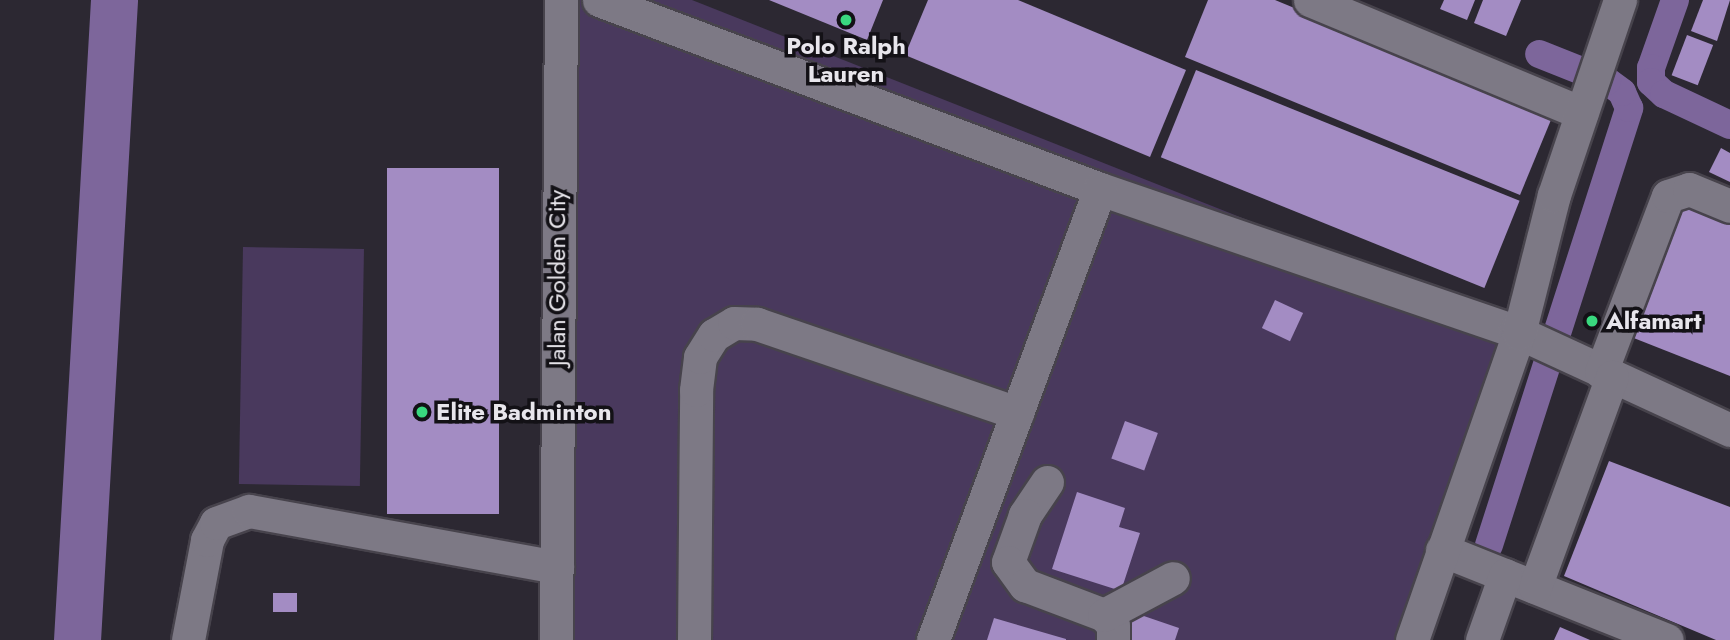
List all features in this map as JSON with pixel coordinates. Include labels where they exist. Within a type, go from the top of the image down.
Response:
[{"type":"street","name":"Jalan Golden City","points":[[561,0],[556,281],[557,567],[565,638]]},
{"type":"street","points":[[599,0],[1100,189],[1529,337],[1730,430]]},
{"type":"street","points":[[1310,0],[1582,111]]},
{"type":"street","points":[[1412,640],[1443,550],[1529,337],[1554,195],[1620,0]]},
{"type":"street","points":[[933,640],[1100,189]]},
{"type":"street","points":[[1482,640],[1520,581],[1668,196],[1689,189],[1730,206]]},
{"type":"street","points":[[694,640],[696,390],[700,357],[714,335],[734,323],[757,324],[1017,414]]},
{"type":"street","points":[[1046,482],[1025,514],[1008,562],[1025,584],[1109,627],[1173,578]]},
{"type":"street","points":[[188,640],[207,541],[216,523],[249,511],[557,567]]},
{"type":"street","points":[[1443,550],[1667,640]]},
{"type":"shaded area","points":[[570,0],[692,0],[1528,331],[1417,640],[562,640]]},
{"type":"shaded area","points":[[243,247],[364,249],[360,486],[239,484]]},
{"type":"building","name":"Polo Ralph Lauren","points":[[769,0],[883,0],[867,40]]},
{"type":"building","points":[[928,0],[1018,0],[1186,70],[1150,157],[905,55]]},
{"type":"building","points":[[1208,0],[1275,0],[1553,115],[1520,195],[1185,57]]},
{"type":"building","points":[[1444,0],[1475,0],[1467,20],[1440,9]]},
{"type":"building","points":[[1483,0],[1521,0],[1506,36],[1474,23]]},
{"type":"building","points":[[1703,0],[1730,0],[1717,41],[1691,31]]},
{"type":"building","points":[[1687,35],[1713,45],[1698,85],[1672,75]]},
{"type":"building","points":[[1196,70],[1520,201],[1484,288],[1161,157]]},
{"type":"building","points":[[1721,148],[1730,153],[1730,182],[1709,172]]},
{"type":"building","points":[[387,168],[499,168],[499,514],[387,514]]},
{"type":"building","points":[[1673,200],[1730,222],[1730,376],[1621,333]]},
{"type":"building","points":[[1275,300],[1303,313],[1290,341],[1262,328]]},
{"type":"building","points":[[1125,421],[1158,433],[1144,471],[1111,459]]},
{"type":"building","points":[[1609,461],[1730,507],[1730,640],[1716,640],[1564,576]]},
{"type":"building","points":[[1077,492],[1125,508],[1119,527],[1140,533],[1121,591],[1052,569]]},
{"type":"building","points":[[273,593],[297,593],[297,612],[273,612]]},
{"type":"building","points":[[1135,613],[1179,628],[1175,640],[1126,640]]},
{"type":"building","points":[[994,618],[1066,639],[1066,640],[987,640]]},
{"type":"building","points":[[1560,627],[1590,640],[1554,640]]},
{"type":"waterway","points":[[77,640],[114,0]]},
{"type":"waterway","points":[[1675,0],[1651,68],[1651,82],[1664,94],[1730,125]]},
{"type":"waterway","points":[[1489,545],[1629,108],[1622,92],[1607,81],[1539,54]]},
{"type":"place","name":"Polo Ralph Lauren","points":[[846,20]]},
{"type":"place","name":"Alfamart","points":[[1592,321]]},
{"type":"place","name":"Elite Badminton","points":[[422,412]]}]
